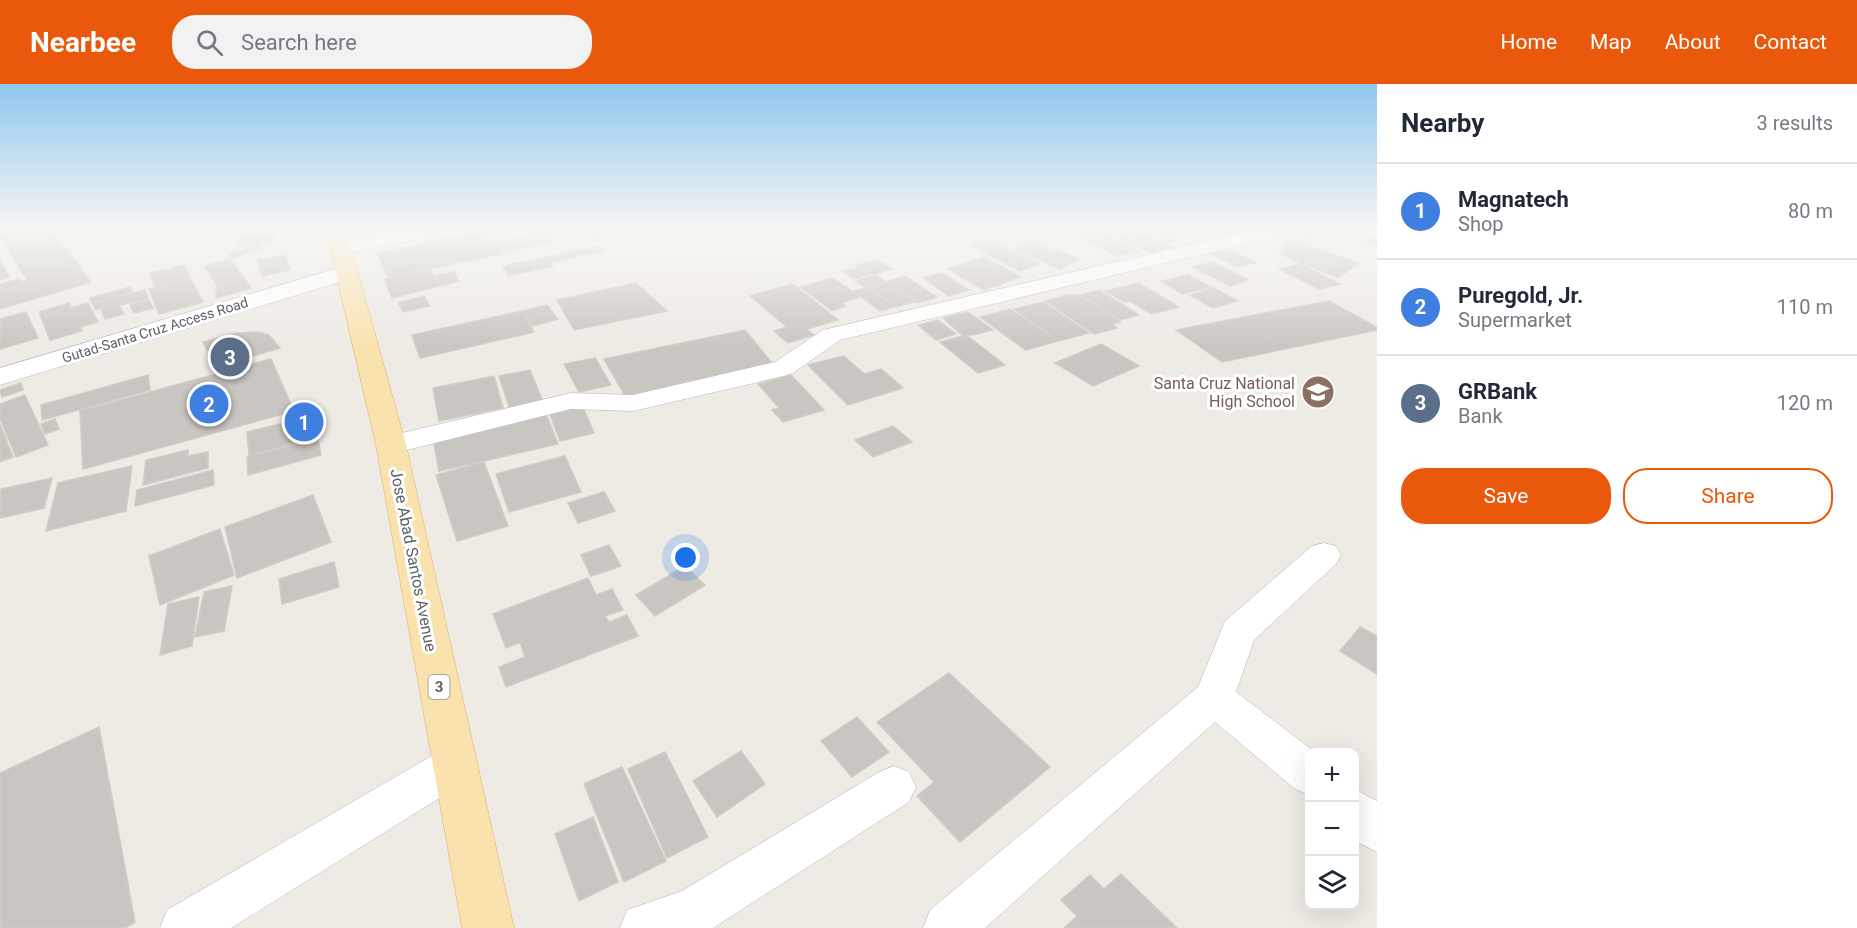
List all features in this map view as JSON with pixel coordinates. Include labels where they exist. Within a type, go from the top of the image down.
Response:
[{"type":"main road","name":"Gutad-Santa Cruz Access Road","points":[[0,377],[289,269]]},
{"type":"main road","name":"Jose Abad Santos Avenue","points":[[346,269],[391,445],[488,928]]},
{"type":"street","points":[[391,445],[571,401],[633,403],[784,368],[832,336],[1113,269]]},
{"type":"street","points":[[948,928],[1214,698],[1238,632],[1324,555]]},
{"type":"street","points":[[1214,698],[1305,771]]},
{"type":"street","points":[[185,928],[455,765]]},
{"type":"street","points":[[645,928],[707,920],[894,787]]},
{"type":"street","points":[[1359,815],[1377,829]]},
{"type":"building","points":[[0,269],[5,269],[10,277],[0,280]]},
{"type":"building","points":[[20,269],[82,269],[91,282],[0,309],[0,284],[19,279],[21,282],[27,280]]},
{"type":"building","points":[[165,269],[186,269],[190,278],[155,287],[150,273]]},
{"type":"building","points":[[206,269],[238,269],[251,288],[216,298],[217,285]]},
{"type":"building","points":[[260,269],[290,270],[262,276]]},
{"type":"building","points":[[385,269],[426,269],[388,277]]},
{"type":"building","points":[[505,269],[538,269],[509,276]]},
{"type":"building","points":[[860,269],[868,275],[853,279],[843,271]]},
{"type":"building","points":[[863,269],[891,269],[871,275]]},
{"type":"building","points":[[949,269],[1007,269],[1021,277],[984,290]]},
{"type":"building","points":[[1198,269],[1227,269],[1249,280],[1230,286]]},
{"type":"building","points":[[1280,269],[1311,269],[1340,284],[1319,289]]},
{"type":"building","points":[[1317,269],[1350,269],[1338,278]]},
{"type":"building","points":[[430,270],[434,276],[454,272],[459,281],[392,298],[384,279]]},
{"type":"building","points":[[942,273],[969,290],[949,296],[923,278]]},
{"type":"building","points":[[877,275],[886,282],[864,287],[855,281]]},
{"type":"building","points":[[1188,275],[1211,287],[1182,294],[1161,281]]},
{"type":"building","points":[[905,276],[937,297],[918,303],[886,282]]},
{"type":"building","points":[[190,278],[203,302],[159,314],[149,289]]},
{"type":"building","points":[[833,278],[860,297],[841,303],[846,306],[832,311],[800,287]]},
{"type":"building","points":[[886,282],[914,302],[896,307],[869,287]]},
{"type":"building","points":[[636,283],[667,311],[574,330],[557,300]]},
{"type":"building","points":[[1139,283],[1179,307],[1152,314],[1130,301],[1124,302],[1105,291]]},
{"type":"building","points":[[793,284],[838,320],[807,329],[814,335],[788,343],[774,331],[787,327],[750,296]]},
{"type":"building","points":[[130,287],[132,292],[92,303],[90,298]]},
{"type":"building","points":[[868,287],[894,307],[880,311],[853,291]]},
{"type":"building","points":[[1214,288],[1238,301],[1213,308],[1189,295]]},
{"type":"building","points":[[145,290],[149,299],[95,310],[93,303]]},
{"type":"building","points":[[1099,290],[1139,315],[1120,320],[1081,295]]},
{"type":"building","points":[[1068,295],[1079,295],[1121,322],[1113,324],[1117,328],[1094,334],[1045,301]]},
{"type":"building","points":[[424,296],[430,306],[403,312],[398,303]]},
{"type":"building","points":[[149,300],[153,308],[134,313],[130,305]]},
{"type":"building","points":[[1329,301],[1377,327],[1377,330],[1222,362],[1176,330]]},
{"type":"building","points":[[1043,302],[1089,333],[1059,341],[1014,309]]},
{"type":"building","points":[[69,303],[71,308],[88,303],[98,322],[80,327],[82,331],[50,340],[39,312]]},
{"type":"building","points":[[119,304],[124,314],[105,319],[101,309]]},
{"type":"building","points":[[547,305],[558,319],[533,326],[522,311]]},
{"type":"building","points":[[1010,309],[1058,341],[1026,350],[980,317]]},
{"type":"building","points":[[522,311],[534,332],[420,358],[412,335]]},
{"type":"building","points":[[26,312],[38,338],[0,349],[0,319]]},
{"type":"building","points":[[968,312],[993,330],[962,335],[943,318]]},
{"type":"building","points":[[938,320],[956,334],[936,340],[918,325]]},
{"type":"building","points":[[745,330],[772,363],[625,396],[604,359]]},
{"type":"building","points":[[258,332],[269,335],[280,348],[217,367],[203,342],[236,333]]},
{"type":"building","points":[[966,335],[1005,365],[978,373],[940,342]]},
{"type":"building","points":[[1101,344],[1139,366],[1093,386],[1055,363]]},
{"type":"building","points":[[844,356],[864,374],[881,369],[903,388],[848,405],[808,365]]},
{"type":"building","points":[[595,358],[611,385],[579,392],[564,364]]},
{"type":"building","points":[[271,359],[294,411],[83,469],[80,411]]},
{"type":"building","points":[[530,370],[542,400],[509,407],[499,376]]},
{"type":"building","points":[[148,375],[150,390],[42,420],[41,405]]},
{"type":"building","points":[[791,375],[824,410],[783,422],[772,410],[779,408],[758,384]]},
{"type":"building","points":[[494,376],[503,408],[439,421],[433,388]]},
{"type":"building","points":[[21,383],[23,390],[2,397],[0,390]]},
{"type":"building","points":[[25,395],[48,445],[16,457],[0,418],[0,404]]},
{"type":"building","points":[[583,407],[594,433],[560,441],[550,414]]},
{"type":"building","points":[[546,414],[558,444],[439,471],[433,438]]},
{"type":"building","points":[[308,417],[311,439],[249,455],[247,432]]},
{"type":"building","points":[[55,419],[59,429],[45,434],[41,424]]},
{"type":"building","points":[[0,424],[13,457],[0,462]]},
{"type":"building","points":[[893,426],[912,442],[873,457],[855,440]]},
{"type":"building","points":[[318,439],[321,455],[248,475],[247,457]]},
{"type":"building","points":[[188,450],[188,456],[208,452],[208,468],[143,485],[146,460]]},
{"type":"building","points":[[565,456],[581,492],[509,512],[496,474]]},
{"type":"building","points":[[484,462],[508,526],[457,541],[436,475]]},
{"type":"building","points":[[132,466],[126,511],[46,531],[58,483]]},
{"type":"building","points":[[213,470],[214,485],[135,506],[137,490]]},
{"type":"building","points":[[52,478],[44,508],[0,518],[1,489]]},
{"type":"building","points":[[604,492],[615,511],[578,523],[568,503]]},
{"type":"building","points":[[313,495],[331,542],[237,578],[225,527]]},
{"type":"building","points":[[220,529],[234,575],[160,605],[149,556]]},
{"type":"building","points":[[609,545],[621,566],[591,576],[581,555]]},
{"type":"building","points":[[334,562],[339,587],[282,604],[279,579]]},
{"type":"building","points":[[685,566],[705,585],[655,616],[636,595]]},
{"type":"building","points":[[588,578],[596,595],[612,589],[623,610],[605,616],[609,622],[627,615],[638,636],[506,687],[499,667],[525,657],[520,642],[506,648],[493,614]]},
{"type":"building","points":[[232,586],[224,631],[195,637],[204,592]]},
{"type":"building","points":[[199,597],[192,646],[160,655],[168,604]]},
{"type":"building","points":[[1360,627],[1377,636],[1377,674],[1340,651]]},
{"type":"building","points":[[949,673],[1050,767],[960,842],[917,796],[934,782],[877,722]]},
{"type":"building","points":[[857,717],[889,752],[852,777],[821,741]]},
{"type":"building","points":[[99,727],[135,922],[125,928],[0,928],[0,773]]},
{"type":"building","points":[[741,751],[765,784],[717,817],[693,781]]},
{"type":"building","points":[[665,752],[708,837],[667,858],[628,769]]},
{"type":"building","points":[[622,767],[666,861],[624,882],[584,784]]},
{"type":"building","points":[[593,817],[618,882],[579,901],[555,834]]},
{"type":"building","points":[[1121,874],[1177,928],[1064,928],[1077,916],[1061,900],[1090,875],[1104,889]]},
{"type":"place","name":"GRBank","points":[[230,357]]},
{"type":"place","name":"Santa Cruz National High School","points":[[1318,392]]},
{"type":"place","name":"Puregold, Jr.","points":[[209,404]]},
{"type":"place","name":"Magnatech","points":[[304,422]]}]
